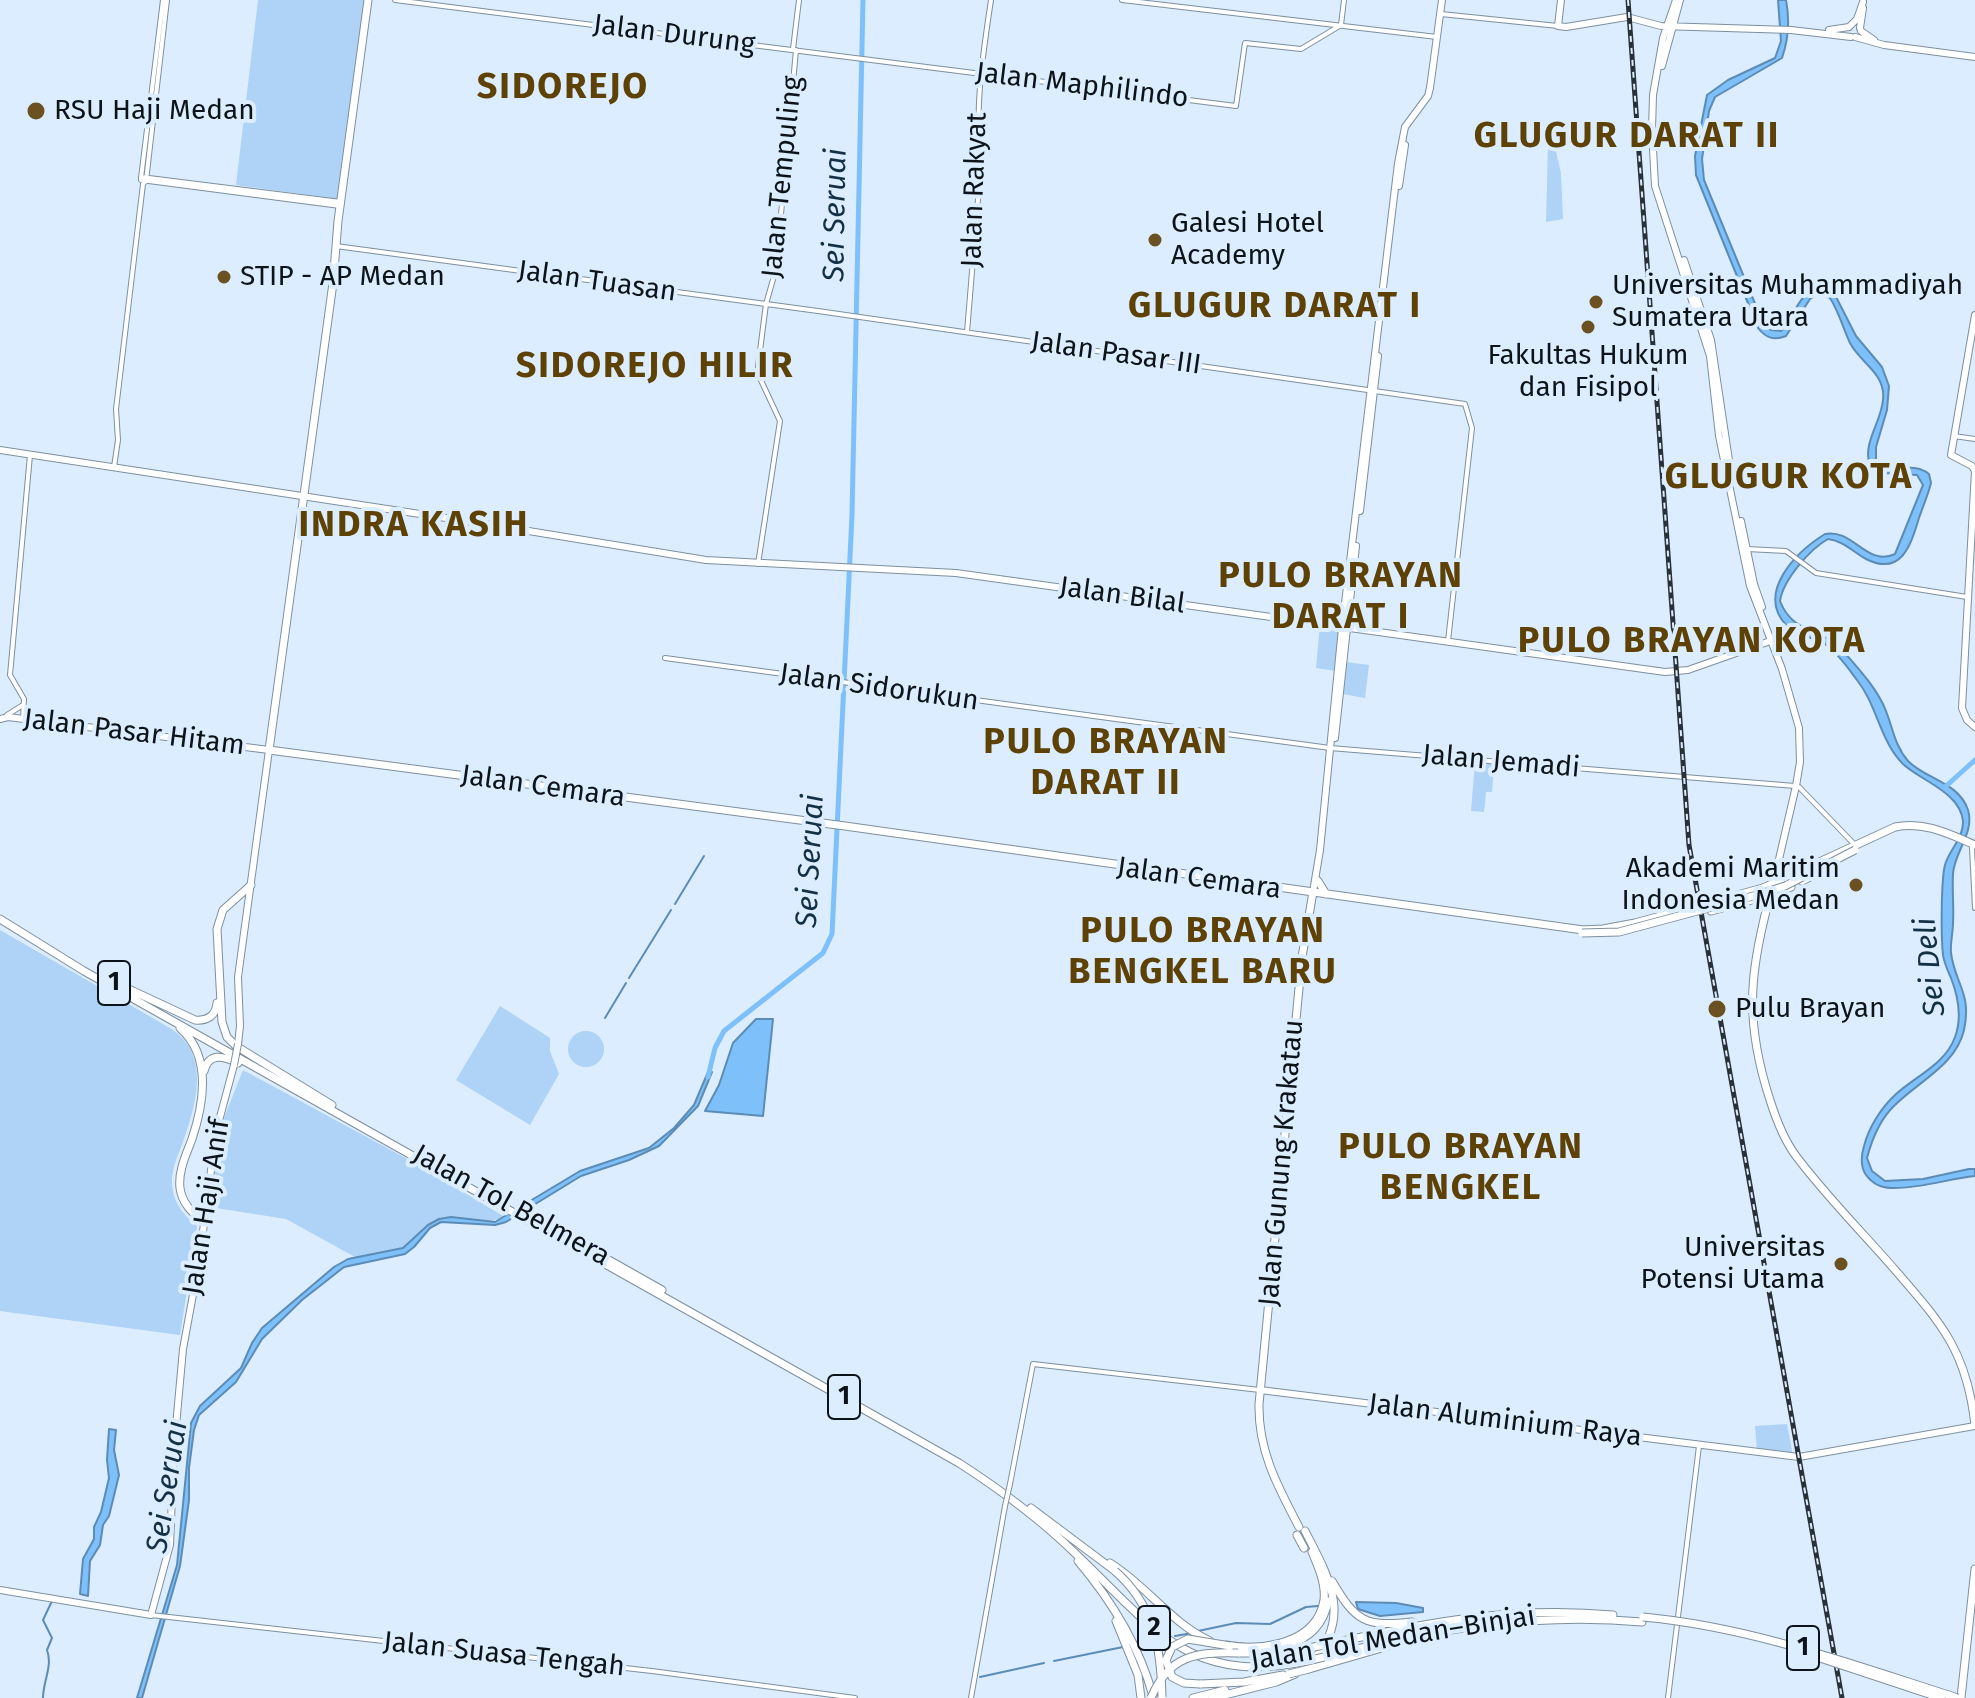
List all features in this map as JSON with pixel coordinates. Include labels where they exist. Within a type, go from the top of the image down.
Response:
[{"type":"highway","points":[[269,750],[305,494],[340,204],[370,0]]},
{"type":"highway","name":"Jalan Cemara","points":[[269,750],[1302,892]]},
{"type":"highway","points":[[1302,892],[1581,931],[1619,932],[1785,886],[1901,825],[1926,827],[1971,846]]},
{"type":"highway","points":[[1581,931],[1666,918],[1727,902],[1855,848]]},
{"type":"highway","points":[[1727,902],[1775,895],[1842,861],[1855,848]]},
{"type":"highway","points":[[1776,880],[1759,954],[1755,1006],[1760,1055],[1778,1112],[1796,1150],[1946,1326],[1964,1358],[1975,1400]]},
{"type":"highway","points":[[103,977],[188,1018],[209,1018],[215,1012],[217,1002],[216,918],[251,881]]},
{"type":"highway","points":[[251,881],[226,907],[218,923],[219,980],[225,1035],[233,1044],[332,1105]]},
{"type":"highway","points":[[1302,892],[1327,895]]},
{"type":"highway","name":"Jalan Gunung Krakatau","points":[[1261,1393],[1298,1016],[1314,893]]},
{"type":"highway","points":[[1775,895],[1766,912],[1755,956],[1752,1016],[1758,1059],[1778,1121],[1794,1154],[1942,1325],[1955,1345],[1966,1373],[1975,1426]]},
{"type":"highway","points":[[1757,899],[1766,912]]},
{"type":"highway","name":"Jalan Tol Belmera","points":[[0,916],[512,1209]]},
{"type":"highway","name":"Jalan Tol Belmera","points":[[0,916],[111,986],[950,1453],[1021,1501]]},
{"type":"highway","points":[[111,986],[177,1026],[197,1050],[201,1070],[201,1107],[181,1171],[180,1184],[186,1205],[204,1223]]},
{"type":"highway","points":[[205,1213],[197,1215],[189,1207],[181,1184],[201,1118],[204,1070],[208,1060],[217,1056],[227,1058],[307,1096]]},
{"type":"highway","name":"Jalan Tol Belmera","points":[[523,1215],[641,1283]]},
{"type":"highway","name":"Jalan Tol Medan–Binjai","points":[[641,1283],[948,1457],[998,1489],[1041,1522],[1150,1628],[1189,1653],[1219,1663],[1246,1668],[1276,1667],[1310,1661],[1417,1630],[1481,1620],[1559,1615],[1623,1616],[1763,1642],[1941,1698]]},
{"type":"highway","points":[[1261,1393],[1260,1429],[1269,1469],[1300,1530],[1351,1611],[1368,1623],[1388,1624],[1515,1612],[1623,1616]]},
{"type":"highway","points":[[1152,1698],[1163,1676],[1181,1660],[1235,1649],[1267,1647],[1289,1640],[1311,1626],[1325,1604],[1324,1588],[1268,1457],[1263,1434],[1261,1393]]},
{"type":"highway","name":"Jalan Tol Medan–Binjai","points":[[1021,1501],[1156,1627],[1192,1650],[1243,1663],[1310,1661]]},
{"type":"highway","name":"1","points":[[1021,1501],[1115,1571]]},
{"type":"highway","name":"1","points":[[1041,1522],[1094,1581],[1132,1639],[1152,1698]]},
{"type":"highway","points":[[1052,1523],[1131,1576],[1181,1624],[1207,1640],[1235,1649]]},
{"type":"highway","points":[[1284,1649],[1312,1633],[1321,1622],[1326,1582],[1307,1551]]},
{"type":"highway","points":[[1213,1698],[1289,1675],[1315,1658],[1332,1624],[1333,1594],[1319,1559]]},
{"type":"highway","points":[[1961,1698],[1975,1569]]},
{"type":"highway","name":"2","points":[[1115,1571],[1136,1592],[1153,1624],[1159,1648],[1162,1698]]},
{"type":"highway","points":[[1094,1581],[1126,1642],[1139,1679],[1141,1698]]},
{"type":"highway","points":[[1961,1698],[1975,1598]]},
{"type":"highway","points":[[1193,1698],[1289,1675],[1333,1643],[1471,1617]]},
{"type":"highway","name":"Jalan Tol Medan–Binjai","points":[[1326,1654],[1418,1634],[1492,1623],[1568,1619],[1643,1620],[1699,1624],[1765,1637],[1961,1698]]},
{"type":"highway","points":[[1230,1698],[1266,1688],[1310,1661],[1362,1653],[1492,1623]]},
{"type":"highway","points":[[1289,1675],[1232,1683],[1184,1683],[1172,1677],[1166,1663],[1172,1647],[1188,1639],[1235,1649],[1284,1649],[1310,1661]]},
{"type":"main road","points":[[1437,37],[1442,0]]},
{"type":"main road","points":[[1561,0],[1558,26],[1627,17],[1664,24],[1835,31],[1851,26],[1876,41],[1975,56]]},
{"type":"main road","points":[[1678,0],[1664,24],[1656,99],[1656,165],[1660,193],[1710,356],[1750,586],[1793,693],[1801,741],[1798,787],[1776,880]]},
{"type":"main road","points":[[1853,37],[1848,32],[1864,1]]},
{"type":"main road","points":[[1853,37],[1860,30],[1864,1]]},
{"type":"main road","points":[[1664,24],[1652,114],[1654,177],[1657,196],[1711,340],[1719,412]]},
{"type":"main road","points":[[1792,28],[1884,45],[1948,52]]},
{"type":"main road","name":"Jalan Gunung Krakatau","points":[[1314,893],[1372,391],[1407,127],[1428,96],[1437,37]]},
{"type":"main road","points":[[1975,315],[1953,458],[1969,463],[1975,471],[1962,708],[1967,720],[1975,727]]},
{"type":"main road","name":"Jalan Bilal","points":[[0,450],[305,494],[706,560],[956,573],[1651,671],[1675,672],[1772,640]]},
{"type":"main road","name":"Jalan Pasar Hitam","points":[[2,718],[269,750]]},
{"type":"main road","name":"Jalan Haji Anif","points":[[154,1616],[170,1545],[174,1448],[183,1349],[217,1125],[238,1044],[238,977],[269,750]]},
{"type":"main road","name":"Jalan Aluminium Raya","points":[[1261,1393],[1799,1457],[1975,1426]]},
{"type":"main road","points":[[0,1590],[154,1616]]},
{"type":"street","points":[[114,467],[118,440],[117,395],[165,0]]},
{"type":"street","name":"Jalan Durung","points":[[395,0],[862,59]]},
{"type":"street","name":"Jalan Tempuling","points":[[758,564],[780,421],[758,372],[766,304],[776,269],[799,0]]},
{"type":"street","name":"Jalan Rakyat","points":[[967,332],[981,163],[980,73],[991,0]]},
{"type":"street","points":[[1122,0],[1437,37]]},
{"type":"street","points":[[1341,25],[1344,0]]},
{"type":"street","points":[[1440,14],[1558,26]]},
{"type":"street","name":"Jalan Maphilindo","points":[[862,59],[1236,106],[1245,43],[1301,49],[1341,25]]},
{"type":"street","points":[[143,180],[340,204]]},
{"type":"street","name":"Jalan Tuasan","points":[[337,242],[855,316]]},
{"type":"street","name":"Jalan Pasar III","points":[[855,316],[1465,404],[1472,428],[1448,641]]},
{"type":"street","points":[[1954,436],[1975,439]]},
{"type":"street","points":[[23,719],[24,705],[20,691],[10,675],[30,455]]},
{"type":"street","points":[[1745,550],[1778,549],[1816,573],[1969,597]]},
{"type":"street","name":"Jalan Sidorukun","points":[[665,658],[1332,748]]},
{"type":"street","points":[[2,718],[24,705]]},
{"type":"street","name":"Jalan Jemadi","points":[[1332,748],[1798,787]]},
{"type":"street","points":[[1798,787],[1855,848]]},
{"type":"street","points":[[1971,846],[1975,908]]},
{"type":"street","name":"Jalan Aluminium Raya","points":[[971,1698],[1033,1364],[1261,1393]]},
{"type":"street","points":[[1668,1698],[1699,1446]]},
{"type":"street","name":"Jalan Suasa Tengah","points":[[154,1616],[642,1669],[855,1698]]},
{"type":"shaded area","points":[[258,0],[366,0],[337,199],[236,185]]},
{"type":"shaded area","points":[[1778,0],[1786,0],[1788,15],[1782,58],[1715,97],[1709,111],[1702,159],[1704,180],[1763,323],[1771,330],[1781,331],[1808,293],[1822,286],[1834,293],[1856,336],[1882,367],[1889,386],[1887,410],[1876,447],[1876,462],[1889,467],[1923,470],[1929,474],[1931,483],[1908,547],[1896,561],[1878,563],[1828,539],[1798,566],[1786,584],[1780,601],[1792,620],[1827,638],[1850,659],[1878,695],[1897,743],[1908,761],[1957,793],[1964,801],[1969,818],[1967,835],[1954,866],[1951,946],[1966,1007],[1964,1030],[1960,1042],[1945,1063],[1885,1116],[1867,1158],[1872,1171],[1885,1181],[1923,1179],[1969,1169],[1975,1169],[1975,1176],[1912,1187],[1887,1188],[1874,1183],[1864,1172],[1862,1153],[1869,1132],[1885,1106],[1903,1088],[1937,1063],[1955,1037],[1958,1007],[1943,955],[1942,896],[1945,865],[1961,833],[1963,821],[1955,802],[1895,755],[1864,690],[1842,661],[1825,644],[1787,626],[1778,613],[1775,600],[1777,587],[1792,562],[1825,534],[1844,536],[1876,556],[1895,554],[1923,485],[1917,475],[1882,473],[1870,466],[1868,449],[1882,408],[1883,391],[1877,376],[1850,343],[1830,298],[1819,293],[1810,299],[1786,336],[1770,338],[1758,328],[1696,175],[1695,156],[1707,95],[1728,80],[1775,58],[1781,41]]},
{"type":"shaded area","points":[[1554,143],[1561,173],[1563,219],[1546,222],[1548,145]]},
{"type":"shaded area","points":[[1320,625],[1340,629],[1336,671],[1316,668]]},
{"type":"shaded area","points":[[1345,662],[1369,665],[1365,698],[1343,694]]},
{"type":"shaded area","points":[[1475,762],[1494,764],[1492,792],[1486,792],[1484,812],[1471,811]]},
{"type":"shaded area","points":[[0,930],[170,1028],[191,1051],[196,1065],[196,1096],[172,1178],[178,1205],[197,1226],[180,1335],[0,1311]]},
{"type":"shaded area","points":[[500,1006],[550,1038],[550,1051],[559,1074],[530,1125],[456,1080]]},
{"type":"shaded area","points":[[756,1019],[773,1019],[763,1116],[705,1111],[719,1085],[733,1043]]},
{"type":"shaded area","points":[[586,1031],[599,1036],[604,1049],[599,1062],[586,1067],[573,1062],[568,1049],[573,1036]]},
{"type":"shaded area","points":[[243,1070],[411,1161],[505,1217],[487,1222],[451,1217],[428,1225],[403,1248],[355,1257],[286,1219],[216,1208],[219,1176],[213,1173],[222,1123]]},
{"type":"shaded area","points":[[708,1072],[712,1072],[698,1106],[659,1146],[581,1176],[506,1222],[495,1225],[441,1222],[430,1228],[405,1254],[344,1267],[302,1300],[262,1339],[236,1382],[199,1415],[189,1468],[189,1500],[180,1566],[142,1698],[137,1698],[177,1565],[191,1423],[200,1406],[241,1368],[262,1328],[334,1267],[348,1259],[403,1248],[439,1219],[451,1217],[495,1222],[580,1171],[649,1148],[674,1128],[694,1105]]},
{"type":"shaded area","points":[[1787,1424],[1793,1456],[1757,1451],[1755,1426]]},
{"type":"shaded area","points":[[109,1429],[116,1430],[114,1450],[119,1475],[100,1545],[90,1561],[88,1596],[80,1594],[83,1559],[94,1539],[94,1527],[109,1478]]},
{"type":"shaded area","points":[[1356,1602],[1396,1603],[1423,1608],[1423,1612],[1380,1616],[1358,1609]]},
{"type":"waterway","name":"Sei Seruai","points":[[708,1077],[715,1048],[724,1031],[823,953],[832,934],[852,515],[863,0]]},
{"type":"waterway","points":[[1945,787],[1975,760]]},
{"type":"waterway","points":[[675,904],[704,856]]},
{"type":"waterway","points":[[629,978],[671,910]]},
{"type":"waterway","points":[[605,1018],[626,983]]},
{"type":"waterway","points":[[43,1698],[49,1662],[47,1650],[52,1638],[43,1620],[52,1601]]},
{"type":"waterway","points":[[1198,1631],[1236,1623],[1270,1624],[1306,1607],[1318,1606]]},
{"type":"waterway","points":[[1175,1636],[1192,1633]]},
{"type":"waterway","points":[[1142,1643],[1153,1641]]},
{"type":"waterway","points":[[1054,1661],[1123,1647]]},
{"type":"waterway","points":[[980,1677],[1044,1663]]},
{"type":"railway","points":[[1628,0],[1689,845],[1842,1698]]},
{"type":"place","name":"RSU Haji Medan","points":[[36,111]]},
{"type":"place","name":"Galesi Hotel Academy","points":[[1155,240]]},
{"type":"place","name":"STIP - AP Medan","points":[[224,277]]},
{"type":"place","name":"Universitas Muhammadiyah Sumatera Utara","points":[[1596,302]]},
{"type":"place","name":"Fakultas Hukum dan Fisipol","points":[[1588,327]]},
{"type":"place","name":"Akademi Maritim Indonesia Medan","points":[[1856,885]]},
{"type":"place","name":"Pulu Brayan","points":[[1717,1009]]},
{"type":"place","name":"Universitas Potensi Utama","points":[[1841,1264]]},
{"type":"district","name":"SIDOREJO","points":[[563,88]]},
{"type":"district","name":"GLUGUR DARAT II","points":[[1627,137]]},
{"type":"district","name":"GLUGUR DARAT I","points":[[1275,307]]},
{"type":"district","name":"SIDOREJO HILIR","points":[[655,367]]},
{"type":"district","name":"GLUGUR KOTA","points":[[1789,478]]},
{"type":"district","name":"INDRA KASIH","points":[[414,526]]},
{"type":"district","name":"PULO BRAYAN DARAT I","points":[[1341,598]]},
{"type":"district","name":"PULO BRAYAN KOTA","points":[[1692,642]]},
{"type":"district","name":"PULO BRAYAN DARAT II","points":[[1106,764]]},
{"type":"district","name":"PULO BRAYAN BENGKEL BARU","points":[[1203,952]]},
{"type":"district","name":"PULO BRAYAN BENGKEL","points":[[1461,1168]]},
{"type":"water label","name":"Sei Deli","points":[[1931,967]]}]
